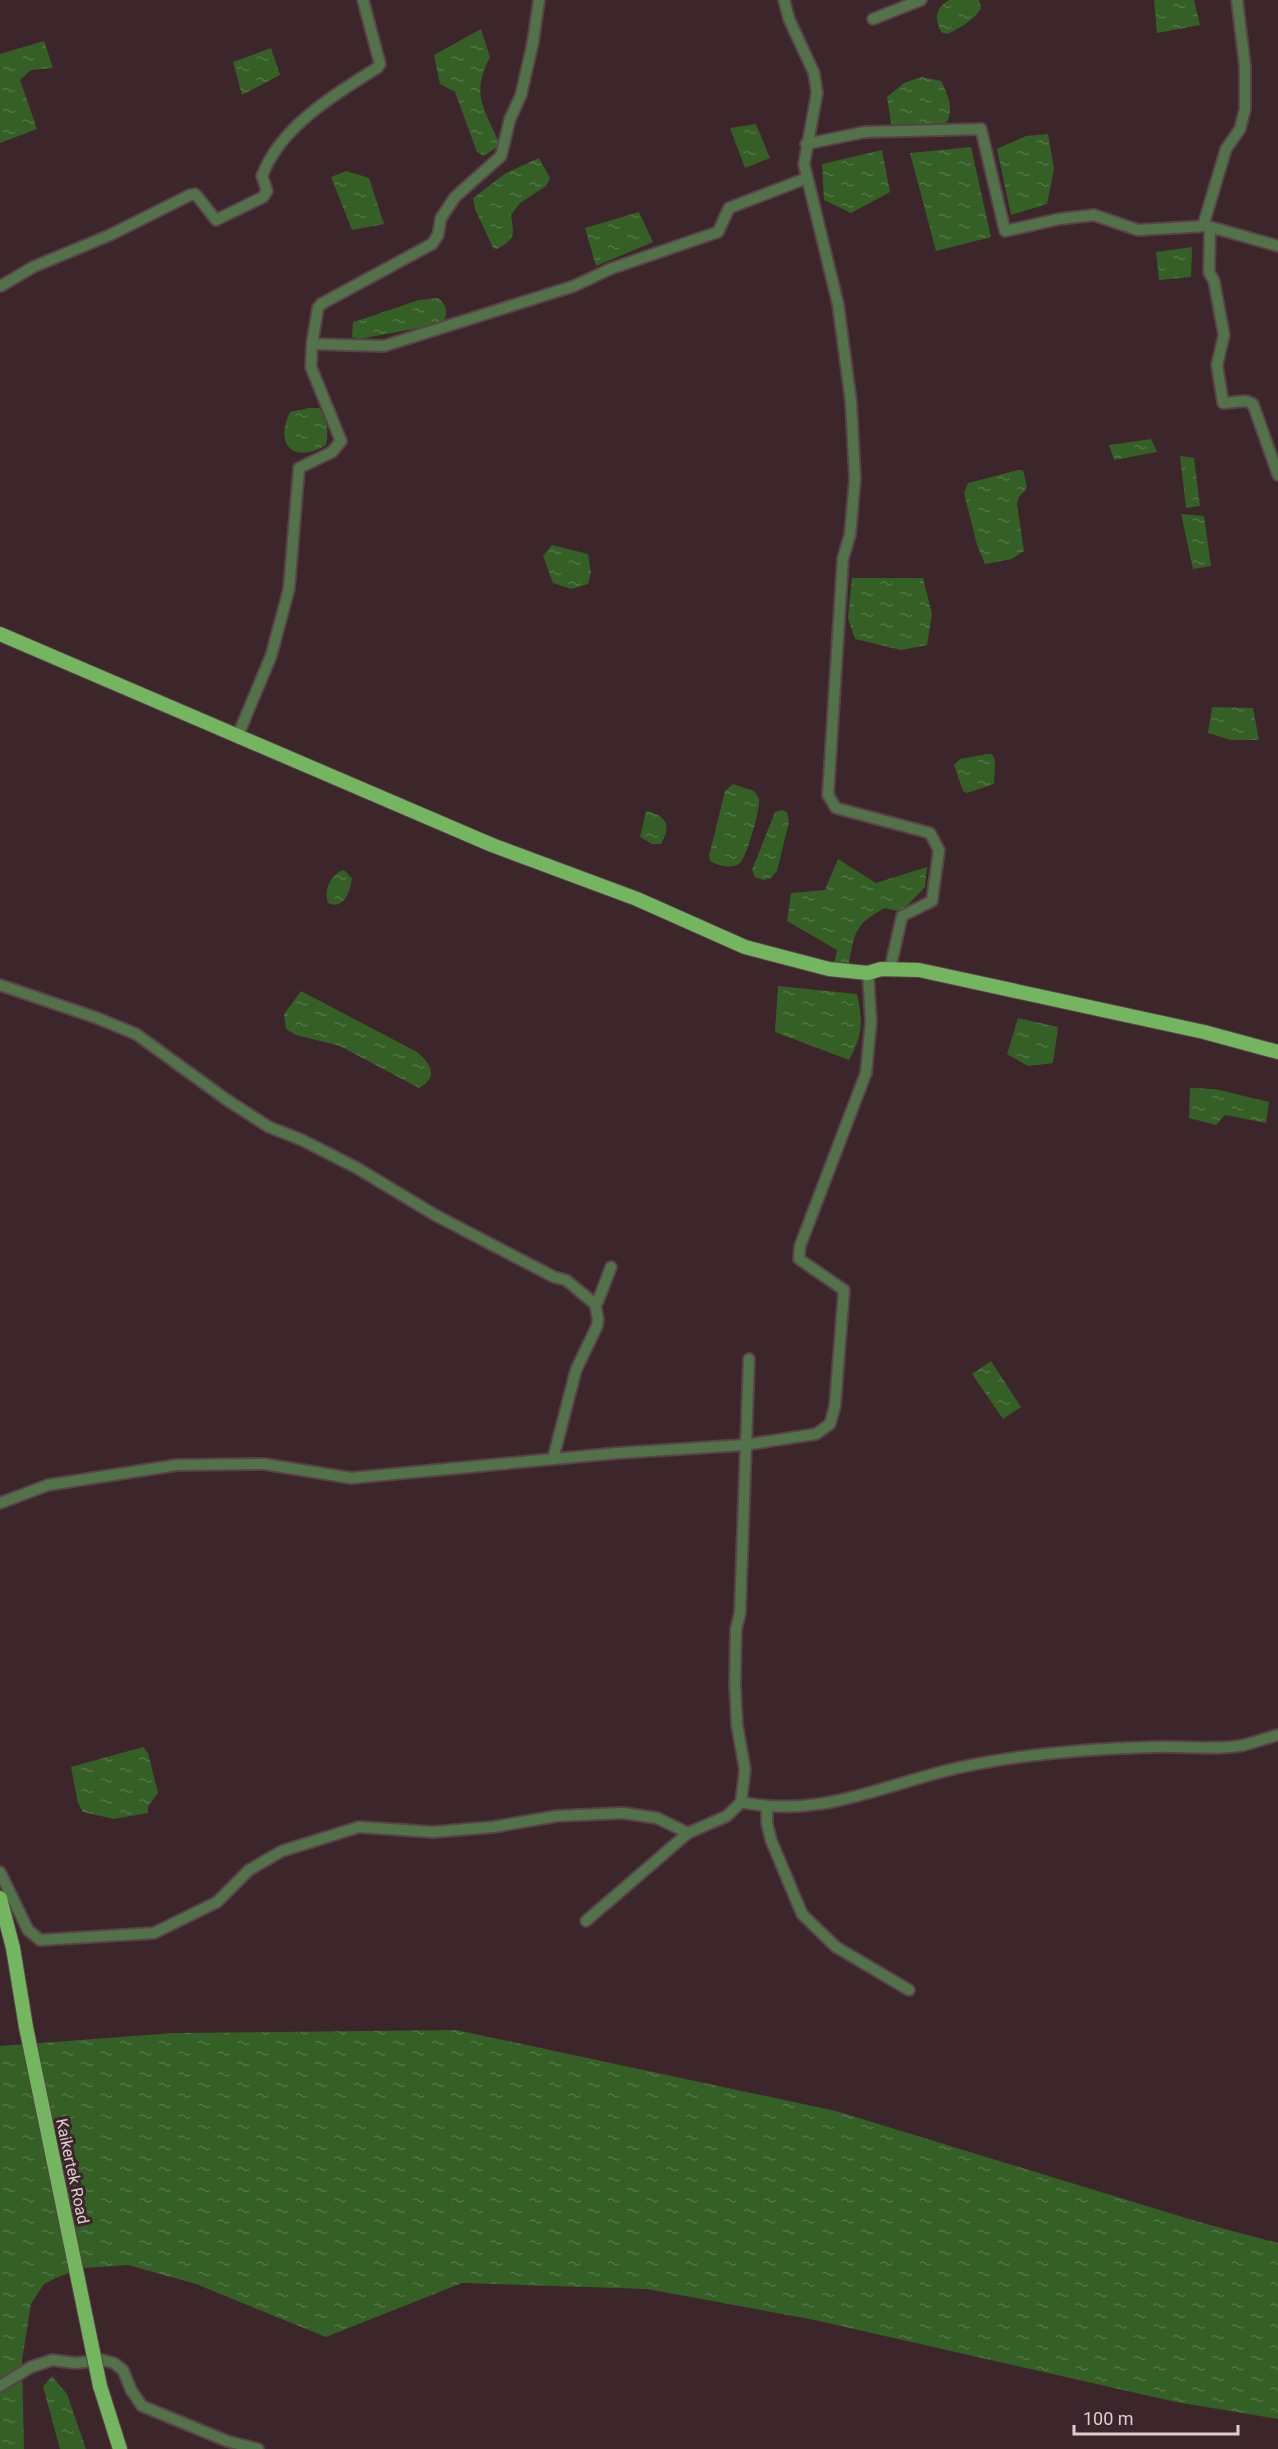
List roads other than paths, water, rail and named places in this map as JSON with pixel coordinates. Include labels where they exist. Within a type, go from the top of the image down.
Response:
[{"type":"main road","points":[[0,634],[492,845],[637,899],[745,947],[829,969],[868,973],[890,969],[919,970],[1204,1032],[1278,1052]]},
{"type":"main road","name":"Kaikertek Road","points":[[0,1899],[13,1948],[26,2027],[100,2386],[120,2449]]},
{"type":"street","points":[[1,286],[33,267],[110,235],[190,195],[195,194],[216,220],[264,197],[267,191],[262,176],[283,140],[329,97],[380,64],[363,0]]},
{"type":"street","points":[[238,735],[271,656],[290,589],[300,468],[332,452],[341,441],[311,367],[318,308],[321,304],[432,244],[438,235],[441,218],[455,197],[501,156],[510,119],[524,84],[539,0]]},
{"type":"street","points":[[784,0],[789,19],[814,73],[817,93],[804,164],[838,304],[851,402],[855,479],[850,535],[843,558],[828,795],[836,808],[930,833],[939,850],[932,901],[902,916],[890,969]]},
{"type":"street","points":[[873,19],[921,0]]},
{"type":"street","points":[[1237,0],[1245,66],[1245,109],[1240,129],[1226,149],[1206,227],[1209,272],[1214,281],[1224,335],[1217,365],[1223,402],[1246,401],[1252,404],[1278,476]]},
{"type":"street","points":[[806,144],[865,132],[981,129],[1005,231],[1059,219],[1094,215],[1138,230],[1206,227],[1234,232],[1278,246]]},
{"type":"street","points":[[312,345],[384,346],[574,286],[610,269],[718,232],[729,208],[807,178]]},
{"type":"street","points":[[0,1503],[48,1485],[177,1465],[264,1464],[351,1478],[467,1469],[553,1459],[744,1445],[816,1434],[830,1424],[835,1406],[844,1290],[799,1259],[800,1246],[866,1073],[871,1022],[868,973]]},
{"type":"street","points":[[0,985],[97,1018],[136,1034],[227,1100],[269,1127],[302,1140],[357,1168],[435,1215],[554,1277],[566,1280],[595,1304],[597,1326],[576,1370],[553,1459]]},
{"type":"street","points":[[595,1304],[611,1266]]},
{"type":"street","points":[[586,1921],[688,1833],[727,1816],[741,1802],[745,1770],[737,1725],[736,1629],[740,1601],[748,1359]]},
{"type":"street","points":[[741,1802],[767,1808],[798,1808],[842,1801],[950,1770],[1031,1755],[1150,1747],[1238,1746],[1278,1735]]},
{"type":"street","points":[[767,1808],[767,1823],[771,1840],[802,1914],[837,1947],[909,1990]]},
{"type":"street","points":[[0,1872],[28,1930],[40,1940],[154,1933],[217,1902],[249,1870],[282,1851],[359,1827],[433,1832],[493,1827],[557,1816],[623,1813],[657,1818],[688,1833]]},
{"type":"street","points":[[0,2386],[32,2367],[52,2360],[75,2363],[102,2360],[114,2362],[123,2370],[131,2390],[142,2406],[227,2441],[258,2449]]},
{"type":"water","points":[[949,0],[979,0],[981,8],[971,20],[947,34],[941,32],[937,14],[938,10]]},
{"type":"water","points":[[1154,0],[1194,0],[1200,25],[1157,33]]},
{"type":"water","points":[[481,29],[490,57],[484,70],[480,92],[485,111],[500,145],[484,156],[477,152],[455,92],[440,84],[434,55]]},
{"type":"water","points":[[44,41],[53,68],[31,70],[20,80],[37,129],[0,143],[0,54]]},
{"type":"water","points":[[271,48],[280,75],[242,95],[233,62]]},
{"type":"water","points":[[921,77],[941,81],[949,103],[948,120],[945,125],[898,130],[891,123],[887,97],[904,83]]},
{"type":"water","points":[[756,124],[770,158],[745,168],[730,128]]},
{"type":"water","points":[[1048,134],[1054,169],[1047,204],[1011,215],[997,149],[1026,136]]},
{"type":"water","points":[[971,147],[991,237],[936,251],[910,153]]},
{"type":"water","points":[[882,150],[890,192],[851,213],[824,200],[822,164]]},
{"type":"water","points":[[539,158],[550,178],[546,186],[520,203],[511,215],[513,232],[511,239],[497,249],[493,248],[475,209],[473,198],[506,173]]},
{"type":"water","points":[[346,171],[369,178],[384,224],[352,230],[331,177]]},
{"type":"water","points":[[639,212],[653,242],[596,266],[585,228]]},
{"type":"water","points":[[1192,247],[1191,277],[1159,280],[1156,252]]},
{"type":"water","points":[[438,298],[444,304],[446,311],[441,324],[359,339],[352,337],[353,322],[419,300]]},
{"type":"water","points":[[319,408],[326,420],[326,445],[305,453],[296,452],[286,442],[284,434],[286,424],[290,412]]},
{"type":"water","points":[[1151,439],[1157,452],[1114,460],[1109,445]]},
{"type":"water","points":[[1180,456],[1194,458],[1200,506],[1186,508]]},
{"type":"water","points":[[1023,470],[1027,488],[1019,497],[1017,504],[1024,551],[1012,559],[985,564],[977,545],[964,493],[968,483]]},
{"type":"water","points":[[1181,514],[1204,516],[1211,566],[1193,569]]},
{"type":"water","points":[[552,545],[588,554],[591,573],[588,584],[571,589],[553,583],[543,556]]},
{"type":"water","points":[[852,578],[923,578],[932,614],[927,645],[901,650],[855,639],[848,618]]},
{"type":"water","points":[[1212,707],[1253,708],[1259,740],[1231,740],[1208,733]]},
{"type":"water","points":[[992,754],[995,760],[994,784],[967,793],[963,791],[954,765],[960,759]]},
{"type":"water","points":[[733,784],[754,791],[759,798],[759,804],[744,858],[734,866],[726,866],[710,861],[709,856],[725,791]]},
{"type":"water","points":[[782,810],[787,812],[789,822],[777,871],[771,878],[763,880],[755,877],[752,870],[775,812]]},
{"type":"water","points":[[646,811],[658,815],[665,822],[666,831],[661,844],[652,844],[640,837]]},
{"type":"water","points":[[838,859],[876,883],[927,867],[925,887],[901,912],[885,908],[862,924],[855,936],[849,964],[834,964],[837,950],[787,921],[791,893],[825,890]]},
{"type":"water","points":[[344,870],[352,878],[348,894],[338,904],[328,903],[329,883],[335,875]]},
{"type":"water","points":[[778,986],[857,994],[861,1028],[849,1060],[775,1032]]},
{"type":"water","points":[[301,991],[417,1052],[431,1070],[429,1079],[419,1088],[340,1046],[296,1035],[286,1029],[284,1014]]},
{"type":"water","points":[[1018,1018],[1058,1027],[1053,1063],[1028,1066],[1007,1054]]},
{"type":"water","points":[[1190,1088],[1215,1089],[1269,1102],[1266,1123],[1225,1115],[1216,1125],[1189,1118]]},
{"type":"water","points":[[991,1361],[1021,1407],[1003,1419],[972,1374]]},
{"type":"water","points":[[143,1747],[148,1753],[158,1793],[148,1806],[148,1813],[114,1819],[83,1812],[78,1803],[71,1767]]},
{"type":"water","points":[[456,2030],[836,2111],[1199,2222],[1278,2243],[1278,2419],[1176,2402],[810,2319],[647,2289],[462,2283],[326,2337],[196,2284],[128,2265],[84,2268],[44,2284],[31,2304],[22,2360],[24,2449],[0,2449],[0,2046],[174,2033]]},
{"type":"water","points":[[52,2376],[67,2394],[86,2449],[60,2449],[43,2387]]}]
